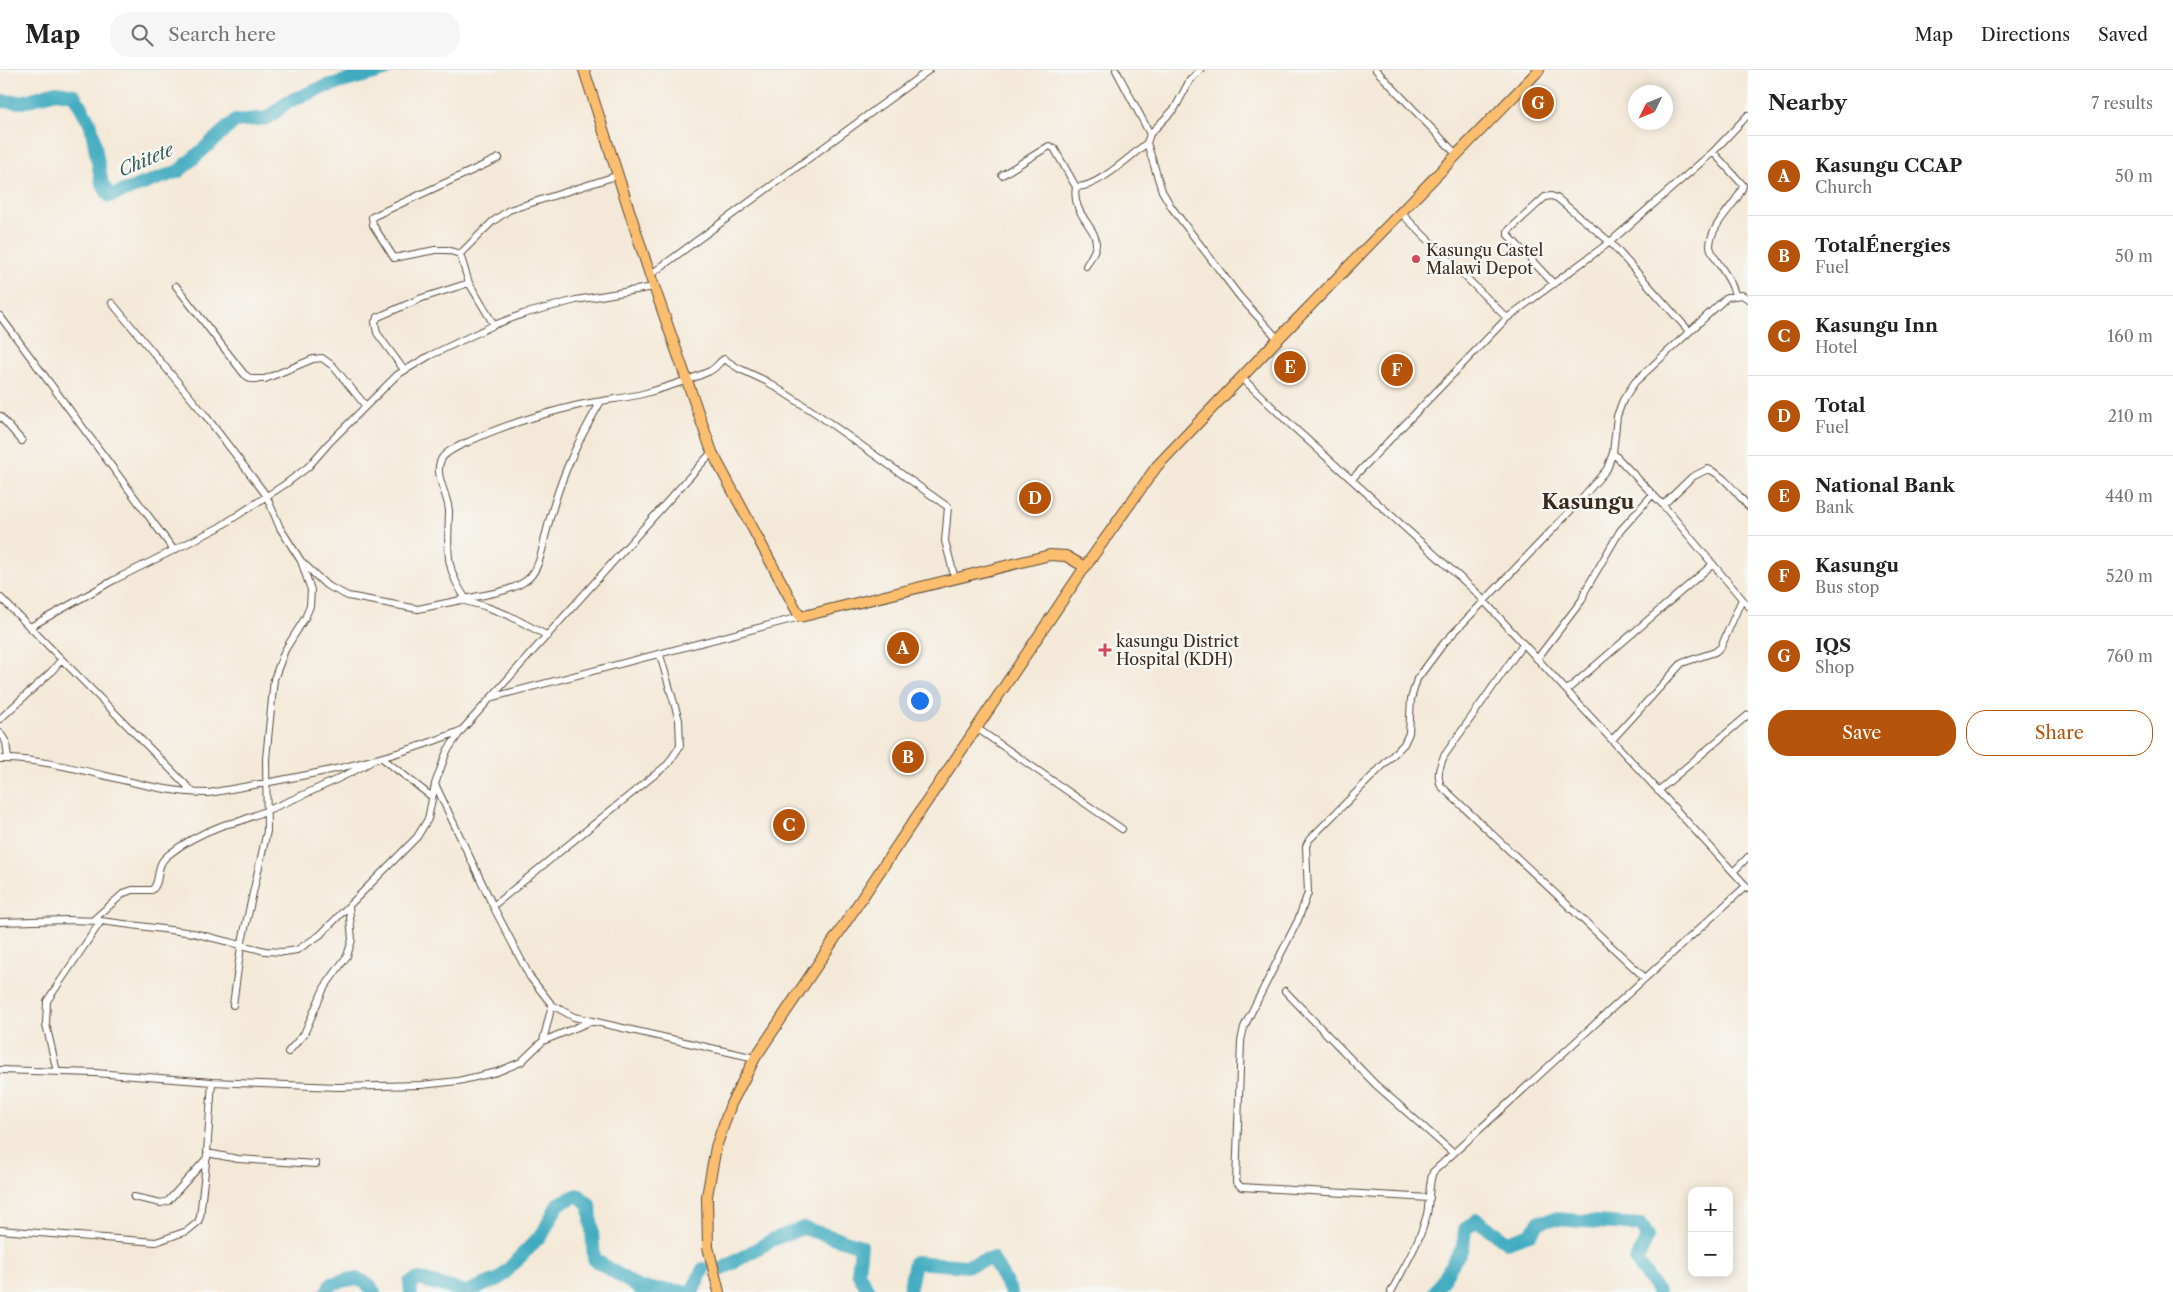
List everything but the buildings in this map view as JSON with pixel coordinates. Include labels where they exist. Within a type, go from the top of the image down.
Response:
[{"type":"main road","points":[[584,70],[685,380],[712,452],[800,617],[1058,554],[1085,567]]},
{"type":"main road","points":[[718,1289],[708,1247],[707,1196],[716,1147],[731,1104],[755,1058],[978,729],[1085,567],[1158,466],[1241,377],[1539,70]]},
{"type":"street","points":[[650,275],[919,73],[929,70]]},
{"type":"street","points":[[1116,70],[1150,134]]},
{"type":"street","points":[[1076,187],[1083,187],[1112,170],[1147,143],[1150,134],[1175,108],[1190,80],[1200,70]]},
{"type":"street","points":[[1376,70],[1457,155]]},
{"type":"street","points":[[1352,479],[1507,318],[1610,242],[1713,152],[1748,115]]},
{"type":"street","points":[[1147,143],[1162,191],[1172,208],[1240,297],[1278,339]]},
{"type":"street","points":[[1002,175],[1049,146],[1054,148],[1076,187],[1074,196],[1076,205],[1094,236],[1096,245],[1086,266]]},
{"type":"street","points":[[1713,152],[1743,185],[1721,219],[1710,244],[1712,252],[1731,281],[1735,295]]},
{"type":"street","points":[[460,254],[447,250],[435,250],[394,258],[390,255],[373,225],[372,217],[499,158]]},
{"type":"street","points":[[460,254],[492,222],[509,210],[619,175]]},
{"type":"street","points":[[1554,284],[1508,235],[1508,232],[1545,197],[1551,196],[1557,198],[1610,242],[1690,331]]},
{"type":"street","points":[[1401,213],[1507,318]]},
{"type":"street","points":[[460,254],[469,283],[494,325]]},
{"type":"street","points":[[404,370],[377,333],[375,322],[378,317],[422,298],[469,283]]},
{"type":"street","points":[[176,286],[244,374],[251,380],[265,379],[313,359],[322,358],[334,366],[366,405]]},
{"type":"street","points":[[30,627],[174,549],[218,528],[266,496],[308,467],[366,405],[404,370],[457,341],[494,325],[553,305],[654,286]]},
{"type":"street","points":[[1430,1198],[1238,1185],[1236,1180],[1244,1027],[1298,920],[1308,893],[1306,846],[1404,744],[1409,733],[1411,699],[1417,679],[1444,643],[1575,506],[1607,469],[1613,453],[1617,416],[1628,391],[1719,304],[1735,295],[1742,295],[1748,299]]},
{"type":"street","points":[[112,303],[205,415],[266,496],[280,528],[300,561],[310,590],[310,606],[305,618],[285,650],[274,680],[269,709],[266,782],[268,810],[265,845],[241,946],[233,1005]]},
{"type":"street","points":[[0,316],[174,549]]},
{"type":"street","points":[[548,636],[508,615],[463,599],[449,568],[449,504],[441,484],[440,464],[443,457],[449,451],[482,435],[525,420],[581,404],[600,403],[638,395],[711,371],[724,359],[766,381],[817,414],[940,500],[948,508],[946,541],[955,579]]},
{"type":"street","points":[[1241,377],[1485,602],[1747,887],[1433,1172],[1430,1178],[1430,1198],[1419,1237],[1391,1292]]},
{"type":"street","points":[[300,561],[326,585],[348,596],[418,609],[513,588],[529,578],[540,559],[562,476],[580,438],[600,403]]},
{"type":"street","points":[[0,416],[22,441]]},
{"type":"street","points":[[0,922],[101,921],[193,933],[241,946],[275,952],[297,950],[320,935],[418,837],[428,819],[435,784],[447,751],[461,731],[712,452]]},
{"type":"street","points":[[1613,453],[1663,505],[1748,606]]},
{"type":"street","points":[[1663,505],[1692,478],[1708,470],[1722,478],[1748,506]]},
{"type":"street","points":[[1537,659],[1582,600],[1585,591],[1620,531],[1653,494]]},
{"type":"street","points":[[1567,690],[1713,564]]},
{"type":"street","points":[[0,597],[192,792]]},
{"type":"street","points":[[1612,740],[1682,663],[1715,652],[1721,647],[1742,599]]},
{"type":"street","points":[[492,697],[660,655],[800,617]]},
{"type":"street","points":[[1523,644],[1444,756],[1438,773],[1438,781],[1441,786],[1645,978]]},
{"type":"street","points":[[493,906],[668,764],[680,746],[679,720],[660,655]]},
{"type":"street","points":[[0,719],[51,672],[61,660]]},
{"type":"street","points":[[1658,791],[1748,715]]},
{"type":"street","points":[[978,729],[1122,829]]},
{"type":"street","points":[[0,759],[84,771],[192,792],[209,792],[379,759],[417,748],[461,731]]},
{"type":"street","points":[[0,733],[6,742],[8,759]]},
{"type":"street","points":[[379,759],[432,798]]},
{"type":"street","points":[[92,921],[124,893],[132,890],[152,890],[157,884],[158,868],[162,861],[194,838],[223,825],[240,821],[314,791],[379,759]]},
{"type":"street","points":[[435,784],[493,906],[530,977],[552,1005],[574,1017],[755,1058]]},
{"type":"street","points":[[1733,872],[1748,857]]},
{"type":"street","points":[[288,1052],[304,1034],[324,988],[347,956],[352,940],[349,906]]},
{"type":"street","points":[[57,1072],[46,1024],[46,1005],[51,994],[101,921]]},
{"type":"street","points":[[1285,991],[1375,1084],[1453,1153]]},
{"type":"street","points":[[543,1041],[552,1005]]},
{"type":"street","points":[[0,1070],[142,1075],[212,1082],[338,1088],[458,1082],[510,1067],[521,1062],[543,1041],[593,1021]]},
{"type":"street","points":[[0,1230],[156,1242],[180,1235],[194,1226],[200,1217],[212,1082]]},
{"type":"street","points":[[207,1155],[316,1164]]},
{"type":"street","points":[[134,1198],[161,1202],[168,1201],[207,1155]]},
{"type":"waterway","name":"Chitete","points":[[0,101],[22,102],[56,92],[74,95],[91,125],[102,184],[110,196],[179,171],[235,121],[268,118],[287,102],[324,87],[385,70]]},
{"type":"waterway","points":[[411,1292],[410,1283],[419,1279],[466,1292],[499,1279],[543,1233],[558,1204],[578,1195],[590,1205],[594,1259],[639,1288],[692,1292],[703,1269]]},
{"type":"waterway","points":[[1435,1292],[1463,1247],[1465,1229],[1477,1220],[1507,1242],[1530,1234],[1539,1222],[1554,1219],[1641,1225],[1648,1236],[1636,1261],[1658,1292]]},
{"type":"waterway","points":[[722,1269],[774,1239],[803,1228],[861,1246],[858,1272],[869,1292]]},
{"type":"waterway","points":[[909,1292],[915,1262],[966,1266],[992,1258],[1011,1292]]},
{"type":"waterway","points":[[327,1292],[331,1284],[350,1279],[364,1282],[374,1292]]},
{"type":"place","name":"IQS","points":[[1538,103]]},
{"type":"place","name":"Kasungu Castel Malawi Depot","points":[[1416,259]]},
{"type":"place","name":"National Bank","points":[[1290,367]]},
{"type":"place","name":"Kasungu","points":[[1397,370]]},
{"type":"place","name":"Total","points":[[1035,498]]},
{"type":"place","name":"Kasungu CCAP","points":[[903,648]]},
{"type":"place","name":"kasungu District Hospital (KDH)","points":[[1105,650]]},
{"type":"place","name":"TotalÉnergies","points":[[908,757]]},
{"type":"place","name":"Kasungu Inn","points":[[789,825]]},
{"type":"district","name":"Kasungu","points":[[1588,502]]}]
